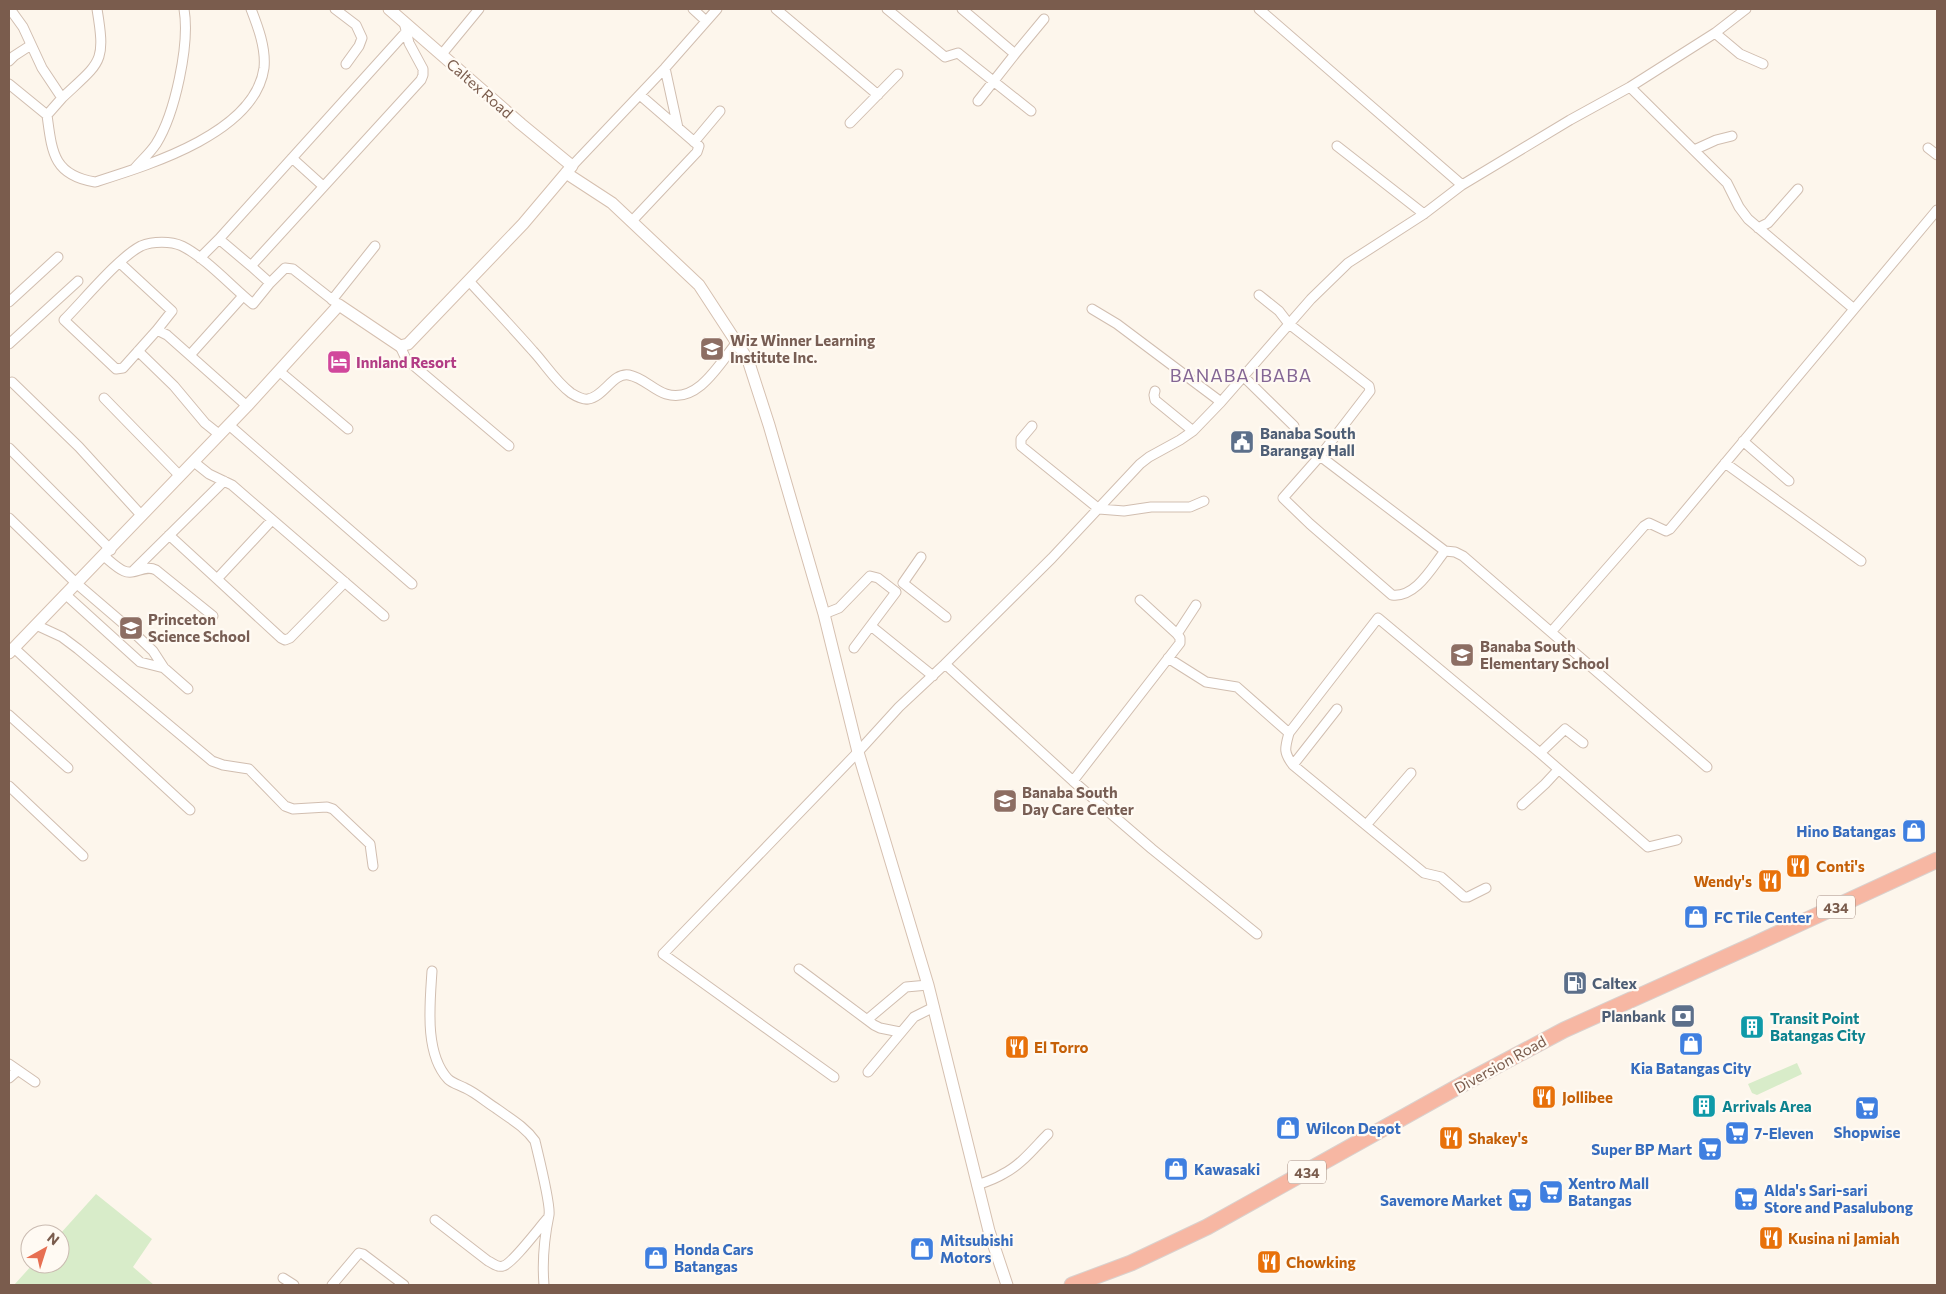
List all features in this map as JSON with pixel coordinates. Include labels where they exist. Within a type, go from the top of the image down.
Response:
[{"type":"highway","name":"Diversion Road","points":[[1072,1285],[1131,1263],[1207,1227],[1549,1037],[1937,860]]},
{"type":"street","points":[[10,9],[23,27],[42,68],[62,98]]},
{"type":"street","points":[[47,116],[62,98],[95,66],[101,55],[102,40],[97,9]]},
{"type":"street","points":[[133,170],[155,145],[167,123],[176,95],[187,23],[184,9]]},
{"type":"street","points":[[9,84],[47,116],[55,158],[64,169],[82,180],[96,182],[181,151],[239,114],[258,90],[264,67],[262,38],[251,9]]},
{"type":"street","points":[[335,9],[356,25],[362,38],[359,46],[346,64]]},
{"type":"street","name":"Caltex Road","points":[[389,9],[405,27],[442,54],[569,169],[612,203],[699,285],[748,360],[824,614],[858,752],[928,985],[977,1185],[1006,1285]]},
{"type":"street","points":[[442,54],[479,9]]},
{"type":"street","points":[[693,9],[706,21]]},
{"type":"street","points":[[400,346],[408,344],[523,224],[569,169],[665,68],[717,9]]},
{"type":"street","points":[[776,9],[878,96]]},
{"type":"street","points":[[887,9],[945,57],[958,53],[1031,111]]},
{"type":"street","points":[[962,9],[1015,54]]},
{"type":"street","points":[[1259,9],[1462,185]]},
{"type":"street","points":[[834,1076],[663,954],[899,707],[933,676],[1099,510],[1140,464],[1193,431],[1221,402],[1311,299],[1348,263],[1424,214],[1462,185],[1570,120],[1630,87],[1715,34],[1746,9]]},
{"type":"street","points":[[978,101],[1044,19]]},
{"type":"street","points":[[200,258],[292,158],[405,27]]},
{"type":"street","points":[[251,266],[383,122],[423,75],[423,69],[409,43],[405,27]]},
{"type":"street","points":[[1715,34],[1740,54],[1763,64]]},
{"type":"street","points":[[9,61],[31,45]]},
{"type":"street","points":[[665,68],[678,128]]},
{"type":"street","points":[[850,123],[898,74]]},
{"type":"street","points":[[1630,87],[1727,183],[1738,207],[1748,219],[1854,309]]},
{"type":"street","points":[[632,221],[696,152],[698,146],[640,95]]},
{"type":"street","points":[[694,142],[720,111]]},
{"type":"street","points":[[1694,150],[1716,140],[1732,136]]},
{"type":"street","points":[[1337,146],[1424,214]]},
{"type":"street","points":[[1928,148],[1937,154]]},
{"type":"street","points":[[292,158],[323,186]]},
{"type":"street","points":[[1758,228],[1768,223],[1798,189]]},
{"type":"street","points":[[1552,631],[1644,526],[1649,524],[1666,531],[1670,530],[1937,210]]},
{"type":"street","points":[[219,239],[270,283]]},
{"type":"street","points":[[120,263],[172,311],[123,368],[116,369],[64,320],[120,263],[142,246],[169,242],[182,246],[200,258],[254,304],[270,283],[285,268],[293,269],[335,302],[400,346],[406,359],[509,446]]},
{"type":"street","points":[[190,810],[11,651],[220,435],[279,371],[335,302],[375,246]]},
{"type":"street","points":[[9,302],[58,257]]},
{"type":"street","points":[[9,344],[78,281]]},
{"type":"street","points":[[469,281],[535,352],[557,381],[580,398],[589,399],[601,393],[619,376],[627,374],[641,379],[665,394],[686,395],[700,388],[737,342]]},
{"type":"street","points":[[1258,294],[1279,311],[1289,324],[1369,386],[1370,389],[1370,392],[1320,456],[1283,498],[1392,595],[1402,596],[1426,575],[1445,550]]},
{"type":"street","points":[[190,355],[243,296]]},
{"type":"street","points":[[1092,308],[1118,324],[1221,402]]},
{"type":"street","points":[[157,330],[167,335],[247,406]]},
{"type":"street","points":[[138,351],[188,402],[205,424],[220,435]]},
{"type":"street","points":[[279,371],[348,429]]},
{"type":"street","points":[[1243,376],[1294,426]]},
{"type":"street","points":[[12,382],[79,447],[142,516]]},
{"type":"street","points":[[1155,391],[1155,400],[1193,431]]},
{"type":"street","points":[[104,398],[180,476]]},
{"type":"street","points":[[229,425],[412,584]]},
{"type":"street","points":[[1032,426],[1021,439],[1021,446],[1099,510],[1124,511],[1151,507],[1190,507],[1204,501]]},
{"type":"street","points":[[1743,441],[1789,481]]},
{"type":"street","points":[[9,448],[123,571],[131,573],[145,568],[156,570],[213,616]]},
{"type":"street","points":[[1320,456],[1445,550],[1463,556],[1707,767]]},
{"type":"street","points":[[194,462],[209,474],[232,485],[384,616]]},
{"type":"street","points":[[1725,463],[1861,561]]},
{"type":"street","points":[[131,573],[224,481]]},
{"type":"street","points":[[9,518],[76,583],[153,651],[164,668],[188,689]]},
{"type":"street","points":[[217,579],[272,520]]},
{"type":"street","points":[[169,535],[285,640],[290,638],[345,582]]},
{"type":"street","points":[[854,648],[903,584],[921,557]]},
{"type":"street","points":[[824,614],[839,608],[870,576],[878,578],[896,592]]},
{"type":"street","points":[[903,584],[946,617]]},
{"type":"street","points":[[66,594],[140,662],[164,668]]},
{"type":"street","points":[[1073,781],[1180,643],[1180,638],[1177,634],[1140,600]]},
{"type":"street","points":[[1177,634],[1196,605]]},
{"type":"street","points":[[1486,888],[1468,897],[1464,897],[1445,879],[1424,873],[1367,824],[1293,765],[1286,756],[1285,749],[1288,733],[1378,618],[1540,753],[1648,847],[1677,840]]},
{"type":"street","points":[[36,625],[62,637],[78,649],[212,761],[223,765],[249,769],[284,806],[293,809],[327,807],[337,811],[370,844],[374,866]]},
{"type":"street","points":[[870,626],[933,676]]},
{"type":"street","points":[[1168,658],[1206,682],[1236,687],[1288,733]]},
{"type":"street","points":[[945,664],[1073,781],[1152,849],[1257,934]]},
{"type":"street","points":[[1293,765],[1337,709]]},
{"type":"street","points":[[9,715],[68,768]]},
{"type":"street","points":[[1540,753],[1565,729],[1583,743]]},
{"type":"street","points":[[1522,805],[1558,770]]},
{"type":"street","points":[[1367,824],[1412,773]]},
{"type":"street","points":[[9,786],[82,856]]},
{"type":"street","points":[[799,969],[822,988],[880,1028],[900,1032]]},
{"type":"street","points":[[432,971],[430,1014],[434,1053],[439,1067],[449,1081],[466,1088],[528,1132],[535,1141],[549,1214],[542,1266],[544,1285]]},
{"type":"street","points":[[868,1019],[906,987],[928,985]]},
{"type":"street","points":[[868,1072],[914,1017],[934,1007]]},
{"type":"street","points":[[9,1064],[35,1082]]},
{"type":"street","points":[[9,1078],[17,1071]]},
{"type":"street","points":[[977,1185],[1004,1174],[1011,1169],[1028,1156],[1048,1134]]},
{"type":"street","points":[[436,1220],[488,1261],[498,1267],[502,1267],[516,1255],[547,1219]]},
{"type":"street","points":[[332,1285],[359,1253],[363,1254],[404,1285]]},
{"type":"street","points":[[283,1278],[294,1285]]},
{"type":"green space","points":[[1797,1063],[1802,1074],[1757,1095],[1752,1093],[1748,1084]]},
{"type":"green space","points":[[96,1194],[152,1239],[133,1267],[154,1285],[14,1285],[24,1274],[70,1274],[69,1224]]},
{"type":"place","name":"Wiz Winner Learning Institute Inc.","points":[[712,349]]},
{"type":"place","name":"Innland Resort","points":[[339,362]]},
{"type":"place","name":"Banaba South Barangay Hall","points":[[1242,442]]},
{"type":"place","name":"Princeton Science School","points":[[131,628]]},
{"type":"place","name":"Banaba South Elementary School","points":[[1462,655]]},
{"type":"place","name":"Banaba South Day Care Center","points":[[1005,801]]},
{"type":"place","name":"Hino Batangas","points":[[1914,831]]},
{"type":"place","name":"Conti's","points":[[1798,866]]},
{"type":"place","name":"Wendy's","points":[[1770,881]]},
{"type":"place","name":"FC Tile Center","points":[[1696,917]]},
{"type":"place","name":"Caltex","points":[[1575,983]]},
{"type":"place","name":"Planbank","points":[[1683,1016]]},
{"type":"place","name":"Transit Point Batangas City","points":[[1752,1027]]},
{"type":"place","name":"Kia Batangas City","points":[[1691,1044]]},
{"type":"place","name":"El Torro","points":[[1017,1047]]},
{"type":"place","name":"Jollibee","points":[[1544,1097]]},
{"type":"place","name":"Arrivals Area","points":[[1704,1106]]},
{"type":"place","name":"Shopwise","points":[[1867,1108]]},
{"type":"place","name":"Wilcon Depot","points":[[1288,1128]]},
{"type":"place","name":"7-Eleven","points":[[1737,1133]]},
{"type":"place","name":"Shakey's","points":[[1451,1138]]},
{"type":"place","name":"Super BP Mart","points":[[1710,1149]]},
{"type":"place","name":"Kawasaki","points":[[1176,1169]]},
{"type":"place","name":"Xentro Mall Batangas","points":[[1551,1192]]},
{"type":"place","name":"Alda's Sari-sari Store and Pasalubong","points":[[1746,1199]]},
{"type":"place","name":"Savemore Market","points":[[1520,1200]]},
{"type":"place","name":"Kusina ni Jamiah","points":[[1771,1238]]},
{"type":"place","name":"Mitsubishi Motors","points":[[922,1249]]},
{"type":"place","name":"Honda Cars Batangas","points":[[656,1258]]},
{"type":"place","name":"Chowking","points":[[1269,1262]]},
{"type":"district","name":"BANABA IBABA","points":[[1241,375]]}]
